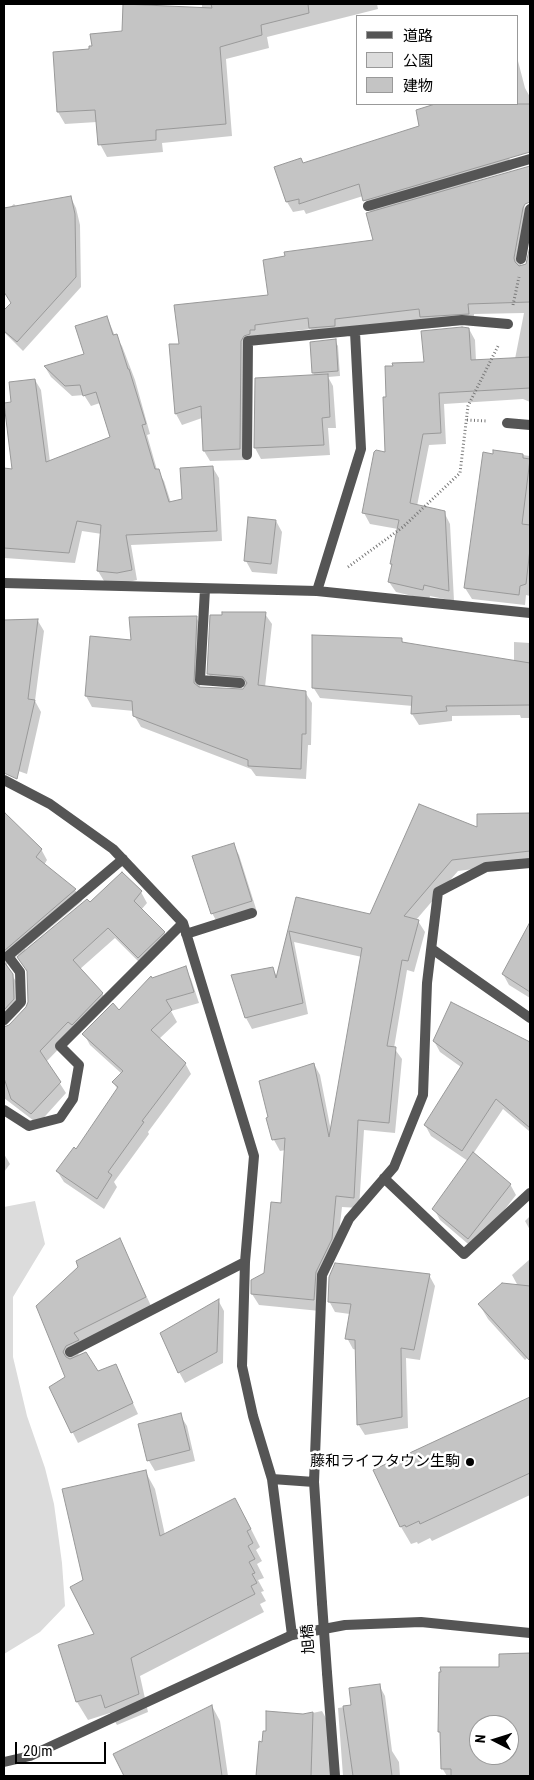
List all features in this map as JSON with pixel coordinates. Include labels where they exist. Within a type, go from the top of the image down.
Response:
[{"type":"street","points":[[368,206],[530,159]]},
{"type":"street","points":[[521,259],[530,209]]},
{"type":"street","points":[[247,455],[248,341],[462,320],[508,324]]},
{"type":"street","points":[[317,591],[361,449],[355,332]]},
{"type":"street","points":[[506,423],[530,425]]},
{"type":"street","points":[[4,582],[317,591],[530,613]]},
{"type":"street","points":[[205,589],[200,680],[240,683]]},
{"type":"street","points":[[4,780],[50,804],[113,849],[185,928],[254,1156],[245,1262],[242,1366],[253,1416],[272,1479],[292,1635]]},
{"type":"street","points":[[4,1020],[21,1002],[20,972],[8,956],[122,859]]},
{"type":"street","name":"旭橋","points":[[335,1776],[314,1482],[322,1275],[349,1219],[394,1167],[423,1095],[427,983],[438,892],[486,867],[530,863]]},
{"type":"street","points":[[4,1110],[29,1126],[60,1118],[73,1099],[79,1065],[60,1046],[185,928],[252,913]]},
{"type":"street","points":[[432,949],[530,1018]]},
{"type":"street","points":[[384,1178],[464,1254],[530,1193]]},
{"type":"street","points":[[70,1352],[245,1262]]},
{"type":"street","points":[[272,1479],[314,1482]]},
{"type":"street","points":[[4,1762],[30,1756],[292,1635],[345,1625],[421,1622],[530,1633]]},
{"type":"path","points":[[347,567],[402,527],[460,473],[465,447],[468,406],[508,324],[517,294],[521,259]]},
{"type":"green space","points":[[35,1201],[45,1244],[13,1297],[13,1357],[27,1416],[45,1468],[54,1504],[62,1563],[65,1606],[40,1632],[4,1654],[4,1207]]},
{"type":"building","points":[[123,4],[212,8],[211,4],[308,4],[309,13],[261,25],[262,35],[220,47],[226,124],[156,130],[156,140],[98,145],[95,110],[57,112],[53,52],[89,49],[89,46],[92,46],[90,34],[122,31]]},
{"type":"building","points":[[530,104],[530,152],[363,201],[359,184],[299,204],[299,199],[286,202],[274,167],[301,158],[303,163],[419,126],[416,110],[432,105]]},
{"type":"building","points":[[530,166],[530,202],[525,204],[523,208],[514,258],[519,266],[526,264],[530,246],[530,302],[468,304],[469,314],[420,317],[419,309],[335,319],[335,326],[309,328],[308,318],[255,325],[255,330],[250,330],[250,334],[244,336],[241,341],[240,449],[203,451],[201,406],[175,414],[169,344],[179,344],[174,305],[268,295],[263,260],[285,256],[284,252],[373,240],[366,213]]},
{"type":"building","points":[[71,196],[75,214],[76,277],[17,342],[4,331],[4,310],[11,303],[4,292],[4,208]]},
{"type":"building","points":[[107,316],[113,335],[117,334],[129,369],[146,424],[142,425],[155,469],[159,469],[169,502],[182,499],[180,468],[213,466],[217,531],[126,535],[132,570],[117,573],[97,571],[101,525],[77,521],[69,553],[4,548],[4,468],[12,469],[4,403],[11,402],[9,382],[35,379],[46,462],[110,437],[96,392],[83,396],[80,385],[65,386],[44,366],[84,354],[75,326]]},
{"type":"building","points":[[469,328],[471,360],[530,357],[530,388],[439,393],[441,433],[423,434],[410,503],[445,511],[449,591],[424,585],[423,590],[388,582],[399,520],[362,513],[374,452],[376,450],[385,452],[383,397],[386,397],[385,366],[393,366],[392,363],[424,362],[421,331]]},
{"type":"building","points":[[336,339],[338,371],[312,373],[310,342]]},
{"type":"building","points":[[328,374],[330,417],[322,418],[324,445],[254,448],[255,378]]},
{"type":"building","points":[[493,450],[523,454],[523,458],[530,459],[522,524],[530,525],[530,549],[526,584],[520,586],[519,595],[464,588],[483,452],[493,454]]},
{"type":"building","points":[[248,517],[276,520],[271,564],[244,561]]},
{"type":"building","points":[[222,612],[266,612],[258,685],[306,691],[306,734],[302,734],[301,769],[248,766],[248,760],[133,716],[132,701],[85,696],[90,636],[131,640],[129,617],[197,616],[194,683],[199,687],[243,689],[247,683],[243,677],[207,674],[210,615],[222,615]]},
{"type":"building","points":[[38,619],[28,699],[35,700],[17,779],[4,773],[4,620]]},
{"type":"building","points":[[312,635],[402,638],[402,642],[530,663],[530,705],[446,706],[447,711],[411,714],[412,696],[312,688]]},
{"type":"building","points":[[419,804],[477,827],[477,814],[530,813],[530,851],[452,860],[404,916],[419,920],[408,961],[402,960],[387,1046],[396,1047],[389,1123],[358,1120],[354,1198],[336,1196],[332,1239],[316,1272],[314,1300],[251,1294],[251,1280],[264,1273],[271,1202],[281,1203],[285,1138],[272,1140],[259,1081],[314,1063],[329,1137],[362,948],[289,931],[303,1003],[245,1018],[231,975],[273,967],[276,978],[296,897],[370,914]]},
{"type":"building","points":[[4,812],[42,849],[36,857],[76,889],[4,951]]},
{"type":"building","points":[[234,843],[252,901],[211,914],[192,856]]},
{"type":"building","points":[[122,872],[142,891],[134,901],[165,932],[138,958],[108,928],[73,960],[103,993],[72,1025],[68,1022],[40,1051],[61,1082],[31,1114],[11,1099],[4,1078],[4,1027],[9,1025],[26,1007],[28,1002],[27,971],[17,957],[87,899],[90,902]]},
{"type":"building","points":[[530,922],[530,992],[502,974]]},
{"type":"building","points":[[4,962],[13,974],[14,999],[4,1010]]},
{"type":"building","points":[[186,966],[194,992],[166,1000],[172,1010],[151,1030],[186,1063],[142,1121],[144,1122],[108,1172],[112,1175],[97,1199],[56,1171],[74,1147],[76,1149],[118,1087],[112,1082],[123,1071],[82,1034],[113,1003],[119,1010],[151,976],[152,978]]},
{"type":"building","points":[[451,1002],[530,1042],[530,1128],[496,1099],[462,1151],[424,1125],[463,1063],[433,1041]]},
{"type":"building","points":[[473,1152],[511,1184],[468,1239],[432,1209]]},
{"type":"building","points":[[120,1238],[146,1297],[74,1333],[79,1340],[66,1346],[63,1352],[70,1359],[86,1352],[98,1371],[116,1364],[133,1403],[71,1433],[49,1387],[65,1377],[36,1306],[78,1267],[76,1261]]},
{"type":"building","points":[[335,1263],[430,1274],[414,1350],[401,1348],[402,1417],[357,1425],[355,1340],[345,1339],[351,1304],[328,1302],[329,1277]]},
{"type":"building","points":[[502,1283],[530,1286],[530,1361],[478,1304]]},
{"type":"building","points":[[219,1299],[217,1352],[178,1373],[160,1333]]},
{"type":"building","name":"藤和ライフタウン生駒","points":[[530,1397],[530,1473],[420,1524],[419,1521],[406,1527],[405,1525],[400,1527],[373,1470]]},
{"type":"building","points":[[181,1413],[190,1450],[147,1461],[138,1424]]},
{"type":"building","points":[[146,1470],[160,1536],[235,1498],[251,1529],[247,1531],[253,1543],[248,1546],[255,1559],[249,1562],[255,1573],[252,1574],[257,1583],[251,1586],[255,1594],[131,1658],[139,1694],[105,1708],[101,1695],[76,1702],[58,1645],[94,1634],[70,1587],[83,1580],[62,1489]]},
{"type":"building","points":[[530,1653],[530,1776],[451,1776],[451,1769],[441,1769],[440,1732],[438,1732],[440,1667],[499,1667],[499,1654]]},
{"type":"building","points":[[380,1684],[392,1776],[353,1776],[343,1706],[351,1705],[349,1688]]},
{"type":"building","points":[[212,1705],[222,1776],[124,1776],[113,1754]]},
{"type":"building","points":[[266,1711],[303,1714],[313,1712],[311,1776],[256,1776],[259,1741],[262,1742],[263,1731],[266,1731]]},
{"type":"place","name":"藤和ライフタウン生駒","points":[[470,1462]]}]
